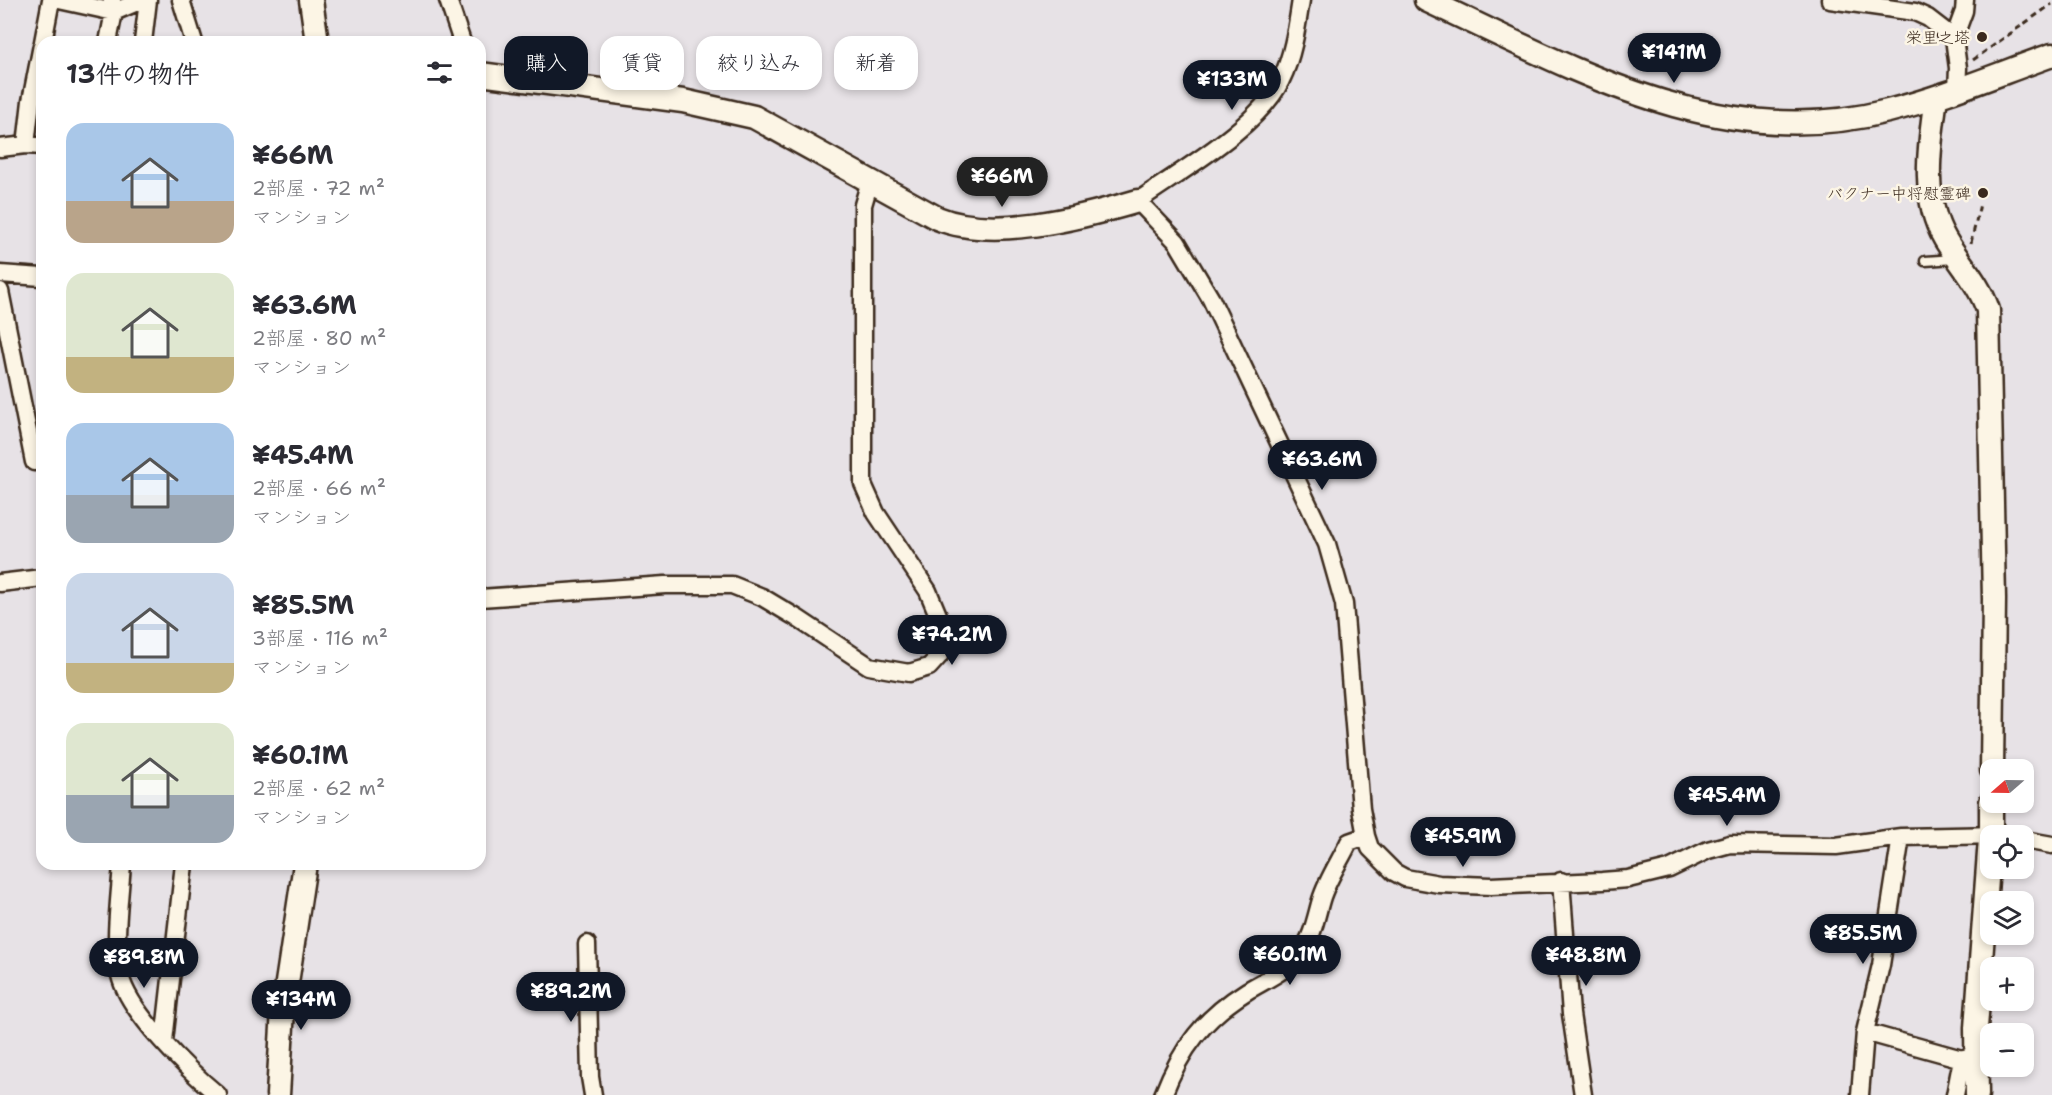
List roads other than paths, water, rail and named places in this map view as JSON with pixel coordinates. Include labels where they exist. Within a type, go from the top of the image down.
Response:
[{"type":"street","points":[[44,36],[51,0]]},
{"type":"street","points":[[59,0],[113,6],[142,0]]},
{"type":"street","points":[[144,36],[148,0]]},
{"type":"street","points":[[180,0],[192,36]]},
{"type":"street","points":[[311,0],[316,36]]},
{"type":"street","points":[[448,0],[460,36]]},
{"type":"street","points":[[486,75],[714,106],[754,117],[937,218],[956,226],[973,229],[1010,227],[1101,212],[1138,201],[1203,157],[1240,127],[1270,98],[1288,64],[1301,0]]},
{"type":"street","points":[[1426,0],[1601,80],[1701,114],[1764,122],[1804,124],[1887,112],[1950,85],[2052,55]]},
{"type":"street","points":[[1830,0],[1915,12],[1928,18],[1954,38]]},
{"type":"street","points":[[1965,0],[1964,11],[1954,38],[1950,85],[1928,163],[1931,197],[1944,237],[1965,253],[1988,310],[1994,599],[1992,759]]},
{"type":"street","points":[[109,36],[113,6]]},
{"type":"street","points":[[0,148],[34,146],[31,101],[36,75]]},
{"type":"street","points":[[486,598],[665,585],[732,585],[762,597],[788,612],[869,666],[909,673],[929,667],[939,656],[942,640],[938,615],[928,591],[876,513],[862,484],[863,205],[870,181]]},
{"type":"street","points":[[1138,201],[1177,242],[1211,299],[1327,544],[1344,604],[1361,809],[1370,848],[1380,860],[1405,878],[1420,882],[1491,886],[1620,880],[1669,869],[1708,850],[1730,844],[1836,846],[1901,837],[1980,836]]},
{"type":"street","points":[[0,274],[36,277]]},
{"type":"street","points":[[0,291],[34,462]]},
{"type":"street","points":[[0,583],[36,579]]},
{"type":"street","points":[[1163,1095],[1182,1051],[1209,1019],[1244,993],[1288,967],[1303,951],[1316,923],[1321,899],[1349,843],[1366,836]]},
{"type":"street","points":[[1860,1095],[1865,1032],[1881,965],[1901,837]]},
{"type":"street","points":[[2034,842],[2052,845]]},
{"type":"street","points":[[122,870],[118,950],[120,975],[132,1005],[218,1095]]},
{"type":"street","points":[[164,1041],[183,870]]},
{"type":"street","points":[[278,1095],[282,1019],[304,870]]},
{"type":"street","points":[[1955,1095],[1969,1056],[1989,879]]},
{"type":"street","points":[[1561,881],[1571,1014],[1583,1095]]},
{"type":"street","points":[[587,944],[590,1077],[593,1095]]},
{"type":"street","points":[[1865,1032],[1969,1056]]},
{"type":"street","points":[[1969,1056],[1977,1095]]},
{"type":"lane","points":[[1925,261],[1965,253]]},
{"type":"place","name":"栄里之塔","points":[[1982,37]]},
{"type":"place","name":"バクナー中将慰霊碑","points":[[1983,193]]}]
